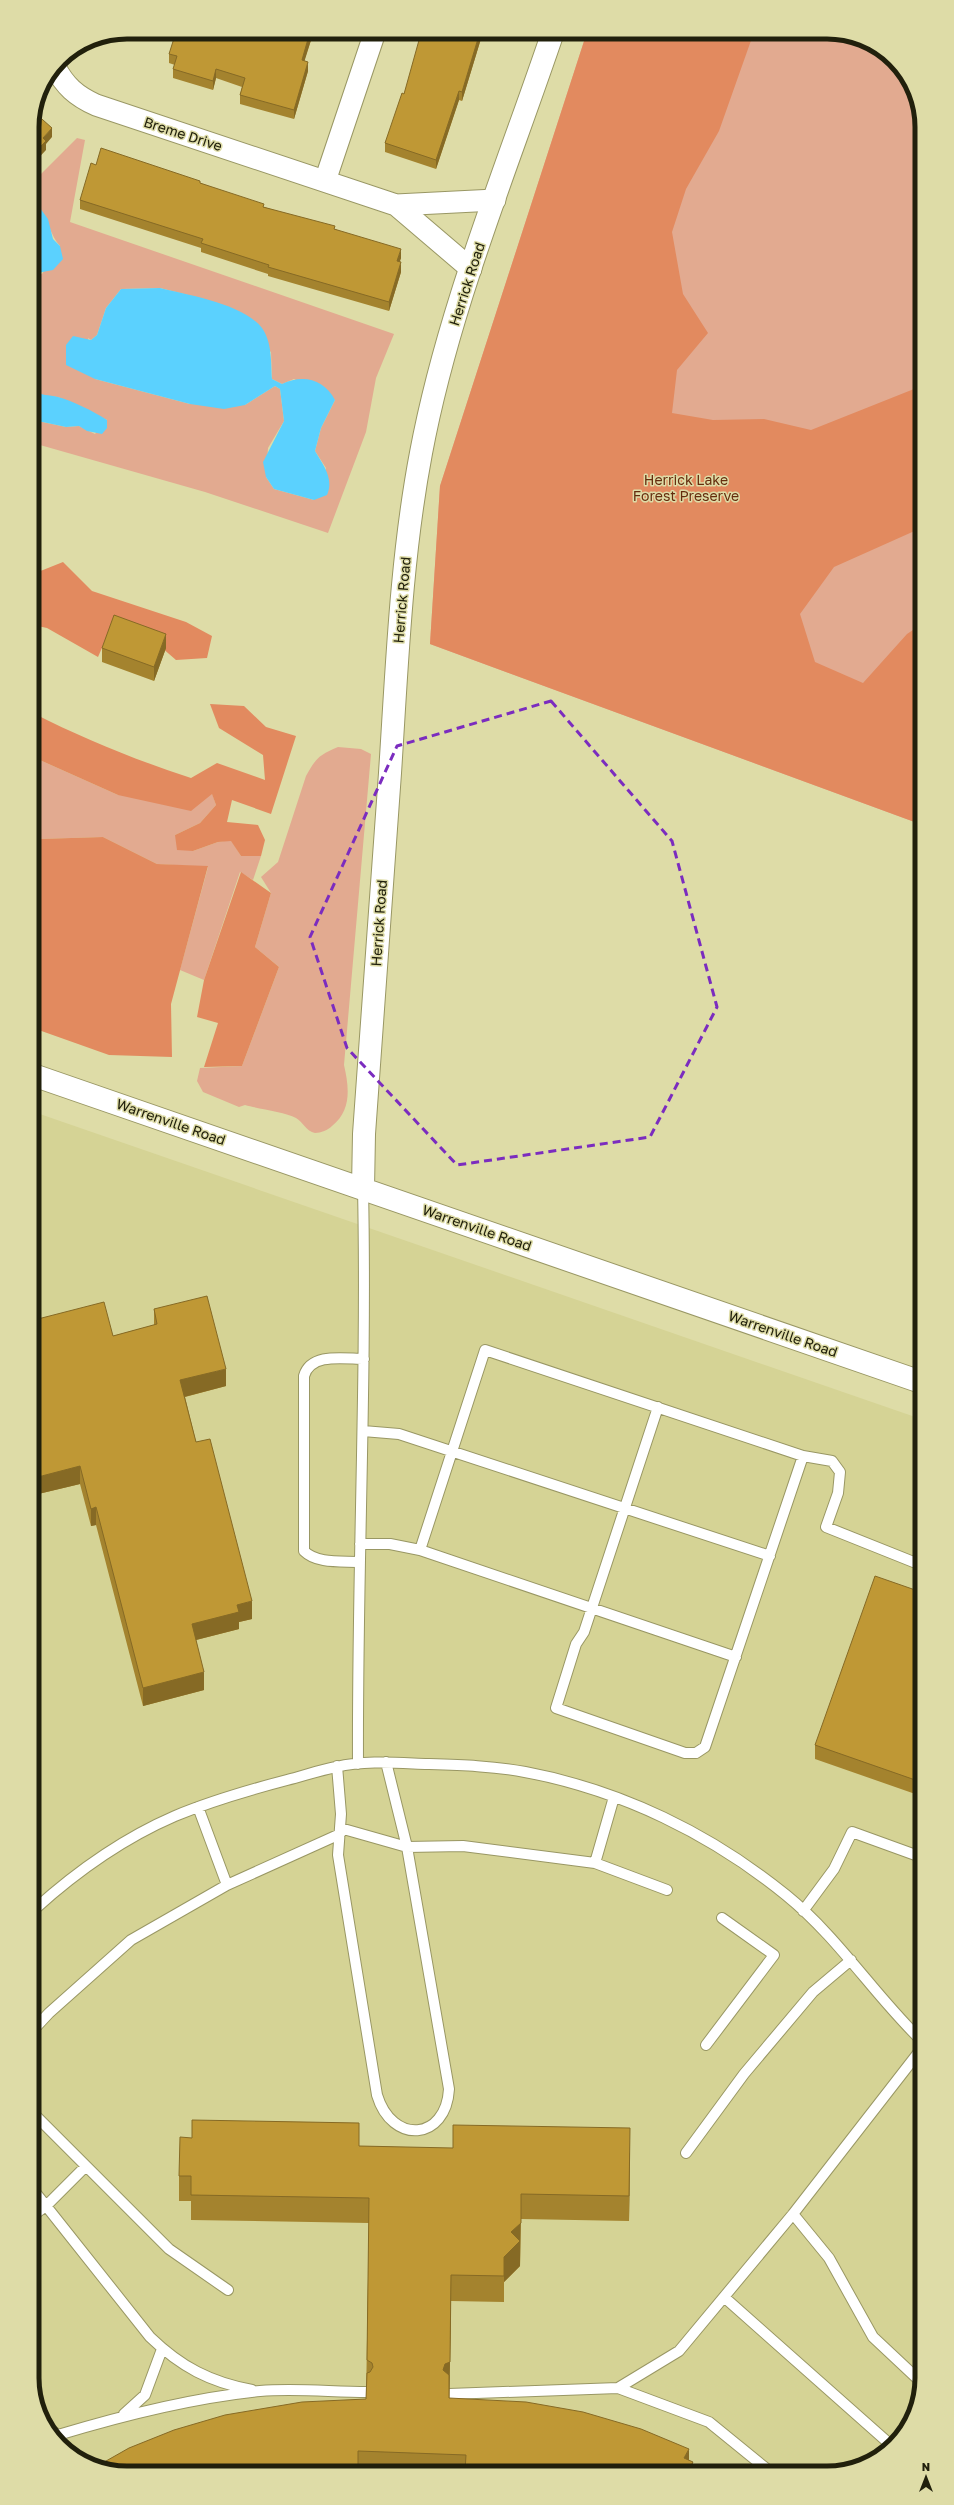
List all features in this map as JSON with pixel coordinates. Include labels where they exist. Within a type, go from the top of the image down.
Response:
[{"type":"street","points":[[325,181],[373,39]]},
{"type":"street","name":"Herrick Road","points":[[364,1188],[364,1134],[399,640],[410,516],[428,420],[471,269],[551,39]]},
{"type":"street","name":"Breme Drive","points":[[58,72],[72,91],[96,105],[396,206],[471,269]]},
{"type":"street","name":"Breme Drive","points":[[396,206],[495,200]]},
{"type":"street","name":"Warrenville Road","points":[[39,1077],[915,1380]]},
{"type":"lane","points":[[358,1764],[359,1562],[364,1359],[364,1188]]},
{"type":"lane","points":[[420,1550],[485,1350],[804,1456],[832,1461],[840,1472],[838,1493],[826,1527],[915,1563]]},
{"type":"lane","points":[[359,1562],[320,1559],[309,1556],[304,1551],[304,1376],[307,1368],[313,1362],[325,1359],[364,1359]]},
{"type":"lane","points":[[658,1407],[584,1632],[576,1644],[556,1708],[678,1750],[696,1752],[706,1747],[804,1456]]},
{"type":"lane","points":[[362,1430],[398,1434],[770,1556]]},
{"type":"lane","points":[[360,1544],[390,1544],[420,1550],[736,1657]]},
{"type":"lane","points":[[337,1766],[340,1831],[338,1855],[377,2095],[381,2110],[390,2121],[401,2128],[417,2130],[431,2126],[443,2115],[448,2102],[449,2089],[407,1847],[386,1762]]},
{"type":"lane","points":[[39,1906],[93,1862],[174,1816],[198,1807],[337,1766],[386,1762],[456,1765],[525,1772],[639,1805],[698,1834],[756,1873],[804,1911],[832,1937],[893,2014],[915,2034]]},
{"type":"lane","points":[[595,1863],[614,1797]]},
{"type":"lane","points":[[198,1807],[227,1885]]},
{"type":"lane","points":[[39,2024],[49,2013],[132,1940],[227,1885],[340,1831],[407,1847],[463,1846],[595,1863],[667,1890]]},
{"type":"lane","points":[[804,1911],[834,1869],[852,1832],[915,1855]]},
{"type":"lane","points":[[706,2045],[774,1955],[722,1918]]},
{"type":"lane","points":[[686,2152],[744,2074],[813,1992],[851,1960]]},
{"type":"lane","points":[[618,2388],[679,2351],[793,2214],[915,2057]]},
{"type":"lane","points":[[39,2119],[169,2249],[228,2290]]},
{"type":"lane","points":[[39,2211],[86,2166]]},
{"type":"lane","points":[[39,2197],[150,2337],[162,2349],[175,2360],[204,2376],[231,2386],[261,2391]]},
{"type":"lane","points":[[793,2214],[829,2258],[873,2337],[915,2376]]},
{"type":"lane","points":[[724,2297],[887,2442]]},
{"type":"lane","points":[[124,2414],[145,2395],[162,2349]]},
{"type":"lane","points":[[450,2394],[618,2388],[709,2422],[763,2466]]},
{"type":"lane","points":[[60,2435],[124,2414],[188,2401],[261,2391],[367,2392]]},
{"type":"highlighted area","points":[[551,701],[672,841],[717,1007],[650,1137],[457,1165],[347,1048],[310,937],[397,746]]},
{"type":"shaded area","points":[[39,1114],[915,1417],[915,2378],[912,2401],[906,2417],[897,2432],[881,2448],[866,2457],[850,2463],[827,2466],[121,2466],[104,2463],[83,2454],[73,2448],[57,2432],[48,2417],[42,2401],[39,2378]]},
{"type":"green space","name":"Herrick Lake Forest Preserve","points":[[585,39],[833,39],[850,42],[871,51],[881,57],[893,69],[908,93],[912,104],[915,127],[915,822],[430,644],[440,486]]},
{"type":"green space","name":"Herrick Lake Forest Preserve","points":[[585,39],[752,39],[719,131],[686,189],[672,232],[683,294],[708,333],[677,370],[672,413],[713,420],[764,419],[811,430],[915,389],[915,531],[834,567],[800,614],[815,662],[863,683],[907,634],[915,629],[915,822],[430,644],[440,486]]},
{"type":"green space","points":[[77,138],[85,140],[70,222],[394,334],[376,378],[366,432],[328,533],[205,492],[39,445],[39,421],[66,427],[79,426],[95,434],[107,420],[58,397],[39,394],[39,274],[42,274],[60,246],[40,208],[39,176]],"holes":[[[160,288],[204,299],[271,352],[272,379],[282,384],[294,379],[335,400],[321,428],[315,451],[326,468],[314,500],[274,489],[266,477],[268,448],[284,421],[280,389],[275,386],[245,405],[190,404],[95,379],[88,338],[91,340],[97,335],[106,308],[121,289]]]},
{"type":"green space","points":[[63,562],[92,591],[186,622],[212,636],[207,658],[176,660],[161,647],[118,634],[105,641],[98,657],[47,628],[39,626],[39,572]]},
{"type":"green space","points":[[210,704],[244,706],[266,727],[296,736],[271,814],[232,800],[227,822],[258,825],[265,840],[261,856],[241,856],[231,841],[218,842],[193,851],[177,850],[175,835],[200,823],[216,805],[212,794],[191,811],[118,795],[39,760],[39,716],[71,732],[110,748],[191,778],[217,763],[265,780],[263,755],[219,728]]},
{"type":"green space","points":[[338,747],[361,749],[371,754],[344,1065],[348,1090],[346,1105],[338,1120],[326,1130],[315,1133],[309,1130],[296,1118],[291,1116],[245,1105],[239,1107],[203,1092],[197,1081],[200,1068],[242,1066],[279,967],[255,947],[271,893],[261,877],[278,862],[309,770],[326,752]]},
{"type":"green space","points":[[39,760],[118,795],[212,793],[216,805],[200,823],[175,835],[193,851],[218,842],[231,840],[241,856],[261,856],[253,880],[240,872],[204,980],[180,970],[208,867],[157,864],[103,837],[39,839]]},
{"type":"green space","points":[[103,837],[157,864],[208,866],[171,1004],[172,1057],[109,1055],[39,1030],[39,839]]},
{"type":"green space","points":[[241,872],[271,893],[255,947],[279,967],[242,1066],[204,1067],[218,1023],[197,1017],[204,980]]},
{"type":"water","points":[[39,208],[48,219],[53,239],[60,246],[63,259],[53,270],[39,273]]},
{"type":"water","points":[[160,288],[215,302],[242,313],[254,320],[262,328],[268,339],[272,379],[282,384],[298,379],[312,380],[325,387],[330,393],[335,400],[321,428],[315,451],[325,467],[329,478],[329,489],[327,495],[314,500],[274,489],[266,477],[263,462],[284,421],[280,389],[275,386],[245,405],[224,409],[190,404],[95,379],[66,365],[66,345],[73,336],[91,340],[97,335],[106,308],[121,289]]},
{"type":"water","points":[[39,393],[70,401],[96,413],[107,420],[107,428],[102,434],[87,431],[79,426],[66,427],[39,421]]},
{"type":"building","points":[[174,39],[308,39],[302,60],[308,62],[294,110],[240,95],[245,78],[216,69],[213,81],[173,69],[177,56],[169,54]]},
{"type":"building","points":[[419,39],[478,39],[462,92],[459,91],[436,160],[385,143],[402,93],[404,94]]},
{"type":"building","points":[[40,117],[52,128],[43,138],[46,141],[39,148]]},
{"type":"building","points":[[101,148],[264,204],[263,207],[335,226],[334,229],[401,249],[397,261],[401,262],[389,302],[268,267],[269,265],[201,243],[203,239],[80,200],[91,163],[96,165]]},
{"type":"building","points":[[114,615],[166,634],[154,667],[102,648]]},
{"type":"building","points":[[207,1296],[226,1369],[180,1380],[196,1442],[210,1439],[252,1601],[237,1605],[239,1612],[192,1624],[204,1672],[143,1688],[96,1507],[91,1509],[80,1466],[39,1477],[39,1319],[104,1302],[113,1336],[157,1324],[154,1309]]},
{"type":"building","points":[[875,1576],[915,1590],[915,1780],[815,1745]]},
{"type":"building","points":[[192,2120],[359,2123],[359,2146],[453,2148],[453,2125],[630,2128],[629,2196],[521,2194],[521,2223],[511,2232],[520,2241],[504,2257],[504,2276],[451,2275],[450,2362],[445,2364],[443,2370],[449,2375],[449,2398],[526,2402],[583,2412],[641,2429],[689,2449],[684,2458],[693,2462],[690,2466],[465,2466],[466,2455],[358,2451],[358,2466],[121,2466],[103,2463],[129,2448],[174,2430],[225,2415],[302,2402],[366,2399],[367,2373],[370,2372],[373,2367],[372,2363],[367,2360],[369,2198],[191,2195],[191,2176],[179,2176],[180,2137],[192,2138]]}]
